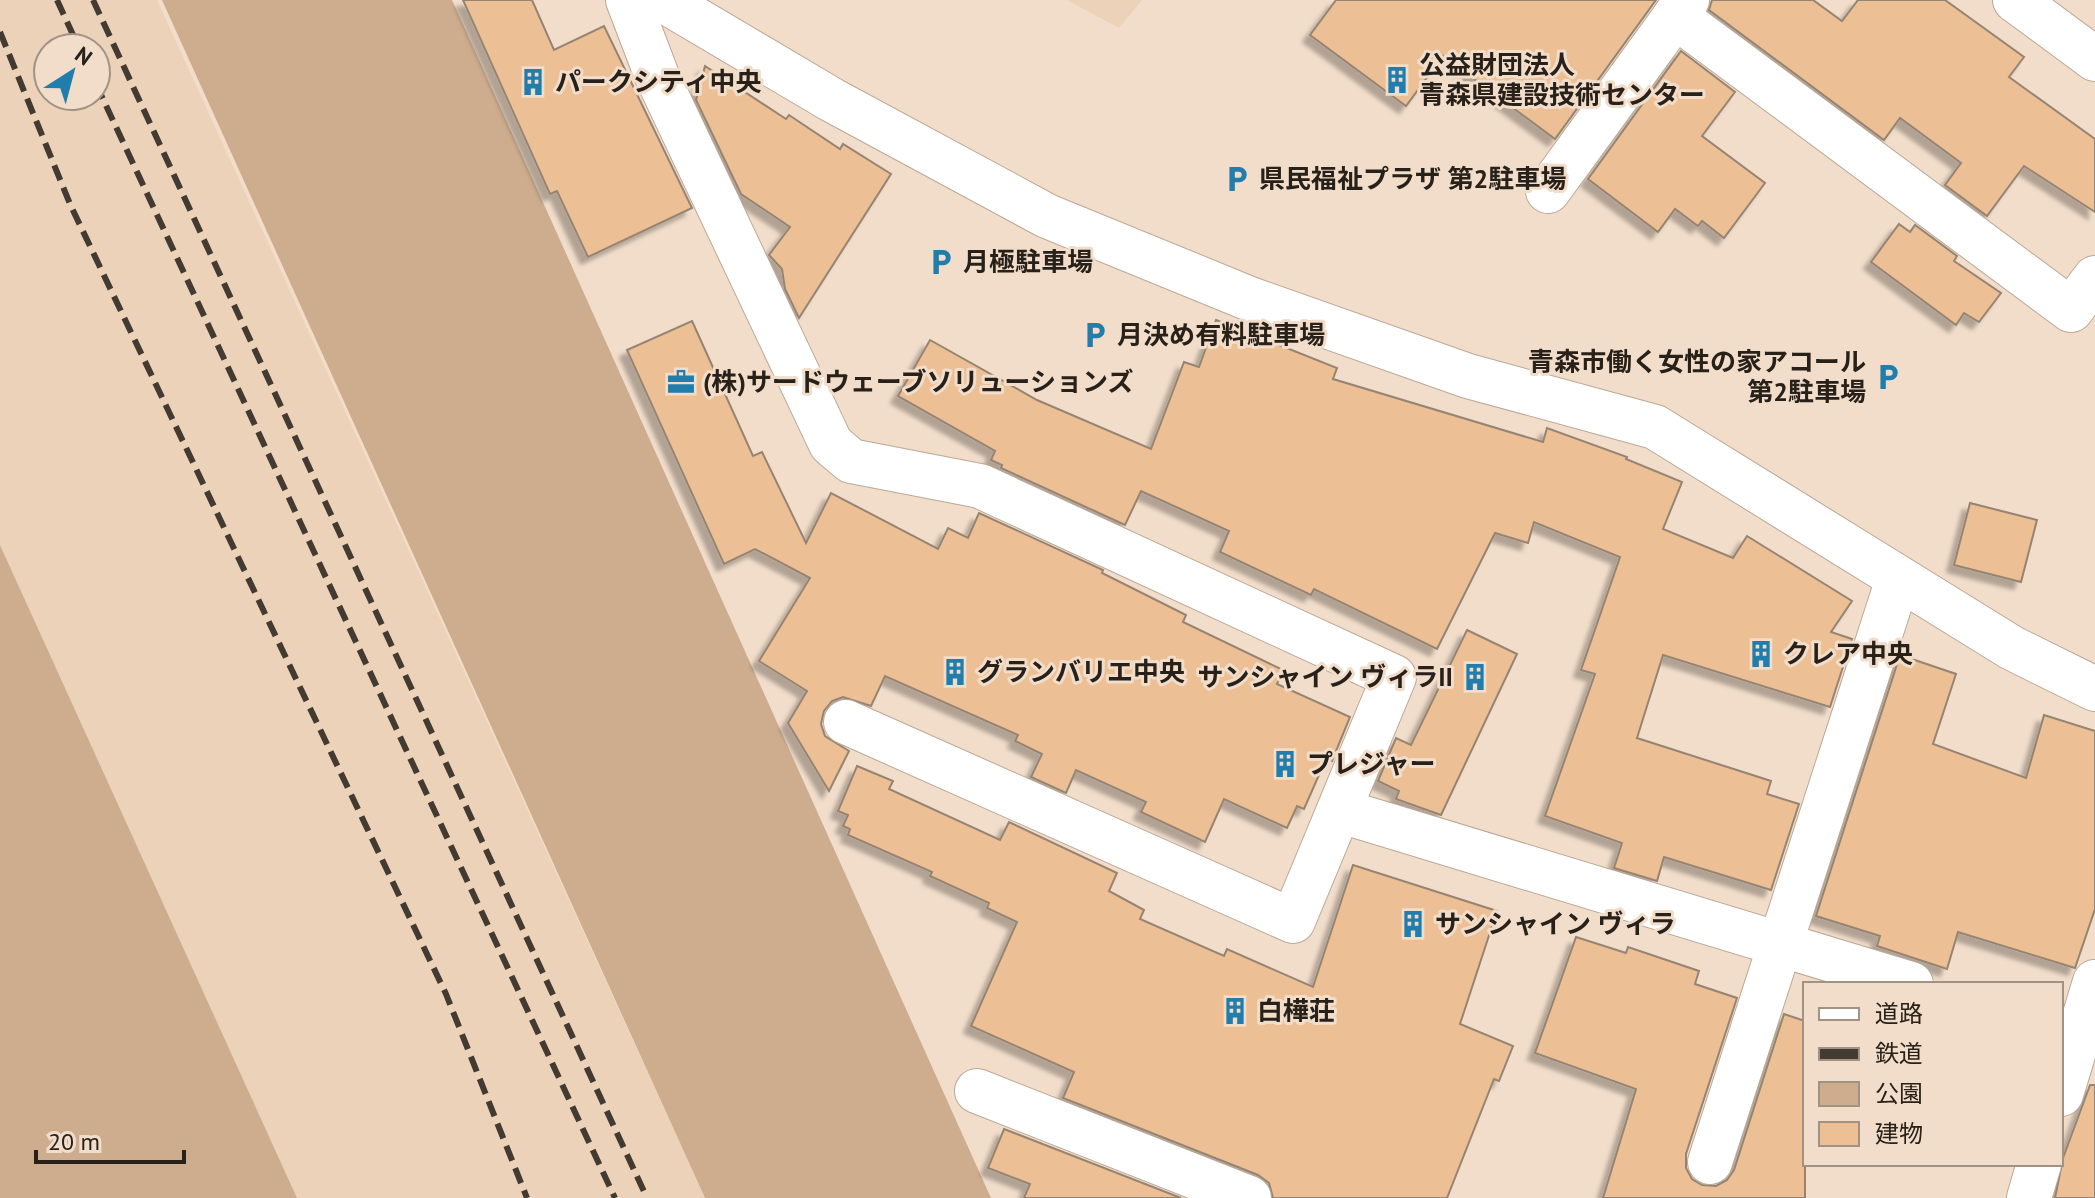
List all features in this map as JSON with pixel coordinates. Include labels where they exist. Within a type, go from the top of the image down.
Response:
[{"type":"street","points":[[628,0],[657,76],[831,444],[851,461],[980,486],[1394,677],[1293,921],[846,722]]},
{"type":"street","points":[[663,0],[832,100],[1047,216],[1250,299],[1454,371],[1655,427],[2012,648],[2095,689]]},
{"type":"street","points":[[2015,0],[2095,59]]},
{"type":"street","points":[[1548,191],[1681,8],[2071,310],[2095,278]]},
{"type":"street","points":[[1710,1162],[1898,579]]},
{"type":"street","points":[[1341,811],[1904,982]]},
{"type":"street","points":[[2063,1087],[2095,982]]},
{"type":"street","points":[[977,1091],[1249,1198]]},
{"type":"street","points":[[2029,1198],[2038,1166]]},
{"type":"shaded area","points":[[0,0],[157,0],[705,1198],[297,1198],[0,545]]},
{"type":"shaded area","points":[[1067,0],[1142,0],[1119,28]]},
{"type":"green space","points":[[162,0],[452,0],[991,1198],[705,1198]]},
{"type":"green space","points":[[0,545],[297,1198],[0,1198]]},
{"type":"building","points":[[463,0],[532,0],[554,50],[604,26],[692,208],[588,257],[557,191],[550,194]]},
{"type":"building","points":[[1336,0],[1656,0],[1555,139],[1443,56],[1406,106],[1310,35]]},
{"type":"building","points":[[1712,0],[1813,0],[1842,21],[1858,0],[1945,0],[2024,57],[2009,77],[2095,139],[2095,212],[2024,166],[1987,216],[1945,185],[1961,163],[1900,118],[1884,140],[1709,10]]},
{"type":"building","points":[[1681,51],[1735,92],[1702,136],[1765,183],[1724,238],[1702,221],[1698,226],[1675,209],[1658,232],[1588,179]]},
{"type":"building","points":[[705,66],[786,119],[789,115],[840,149],[843,144],[891,174],[799,318],[785,289],[782,269],[769,255],[790,227],[741,194],[696,100]]},
{"type":"building","points":[[1899,224],[1910,232],[1915,225],[1957,256],[1954,261],[2001,293],[1979,322],[1964,313],[1956,325],[1871,262]]},
{"type":"building","points":[[1216,320],[1337,368],[1333,379],[1543,442],[1547,428],[1627,457],[1682,482],[1663,529],[1733,558],[1747,536],[1852,601],[1831,632],[1852,639],[1830,707],[1663,655],[1637,738],[1771,781],[1767,794],[1799,804],[1771,890],[1664,857],[1657,881],[1614,868],[1622,843],[1545,816],[1595,674],[1581,670],[1620,557],[1534,522],[1528,543],[1495,533],[1437,649],[1314,589],[1311,595],[1220,552],[1229,531],[1141,491],[1125,525],[1001,468],[1002,465],[991,460],[995,451],[898,396],[930,340],[1037,400],[1151,449],[1184,362],[1199,367]]},
{"type":"building","points":[[692,321],[753,456],[762,452],[806,543],[831,493],[938,549],[948,528],[968,538],[979,513],[1103,570],[1102,573],[1186,615],[1183,622],[1283,670],[1277,684],[1350,717],[1332,761],[1326,759],[1304,809],[1297,806],[1287,828],[1224,799],[1205,842],[1141,812],[1146,802],[1076,770],[1066,793],[1031,777],[1042,754],[1015,741],[1018,735],[885,676],[871,706],[843,697],[832,701],[824,711],[821,724],[825,736],[849,751],[829,791],[788,723],[807,691],[759,661],[810,578],[755,549],[724,564],[627,350]]},
{"type":"building","points":[[1970,503],[2037,520],[2021,582],[1954,565]]},
{"type":"building","points":[[1467,630],[1517,654],[1441,815],[1396,799],[1399,791],[1378,781],[1396,738],[1411,745]]},
{"type":"building","points":[[1900,655],[1956,674],[1933,744],[2026,778],[2044,715],[2095,731],[2095,909],[2075,968],[1958,932],[1947,969],[1877,946],[1880,936],[1816,916]]},
{"type":"building","points":[[857,766],[893,781],[889,789],[1000,840],[1009,822],[1117,873],[1109,891],[1144,910],[1140,919],[1224,956],[1227,949],[1313,987],[1353,865],[1497,911],[1460,1024],[1513,1046],[1499,1081],[1494,1079],[1447,1198],[1273,1198],[1269,1183],[1258,1175],[1063,1098],[1074,1072],[971,1026],[1017,922],[987,908],[989,903],[930,876],[932,872],[848,835],[850,829],[843,826],[848,815],[838,811]]},
{"type":"building","points":[[1576,937],[1626,953],[1628,947],[1699,971],[1695,984],[1737,998],[1686,1154],[1686,1168],[1692,1179],[1702,1185],[1716,1186],[1727,1180],[1734,1170],[1784,1014],[1803,1020],[1805,1198],[1603,1198],[1636,1089],[1535,1053]]},
{"type":"building","points":[[2090,1085],[2095,1085],[2095,1198],[2055,1198],[2063,1158]]},
{"type":"building","points":[[1004,1129],[1181,1198],[1024,1198],[1030,1184],[988,1168]]},
{"type":"railway","points":[[57,0],[72,32]]},
{"type":"railway","points":[[93,0],[647,1198]]},
{"type":"railway","points":[[0,32],[70,204],[446,994],[527,1198]]},
{"type":"railway","points":[[109,112],[615,1198]]},
{"type":"place","name":"公益財団法人 青森県建設技術センター","points":[[1397,80]]},
{"type":"place","name":"パークシティ中央","points":[[533,82]]},
{"type":"place","name":"県民福祉プラザ 第2駐車場","points":[[1237,179]]},
{"type":"place","name":"月極駐車場","points":[[941,262]]},
{"type":"place","name":"月決め有料駐車場","points":[[1095,335]]},
{"type":"place","name":"青森市働く女性の家アコール 第2駐車場","points":[[1888,377]]},
{"type":"place","name":"(株)サードウェーブソリューションズ","points":[[681,382]]},
{"type":"place","name":"クレア中央","points":[[1761,654]]},
{"type":"place","name":"グランバリエ中央","points":[[955,672]]},
{"type":"place","name":"サンシャイン ヴィラII","points":[[1475,677]]},
{"type":"place","name":"プレジャー","points":[[1285,764]]},
{"type":"place","name":"サンシャイン ヴィラ","points":[[1413,924]]},
{"type":"place","name":"白樺荘","points":[[1235,1011]]}]
